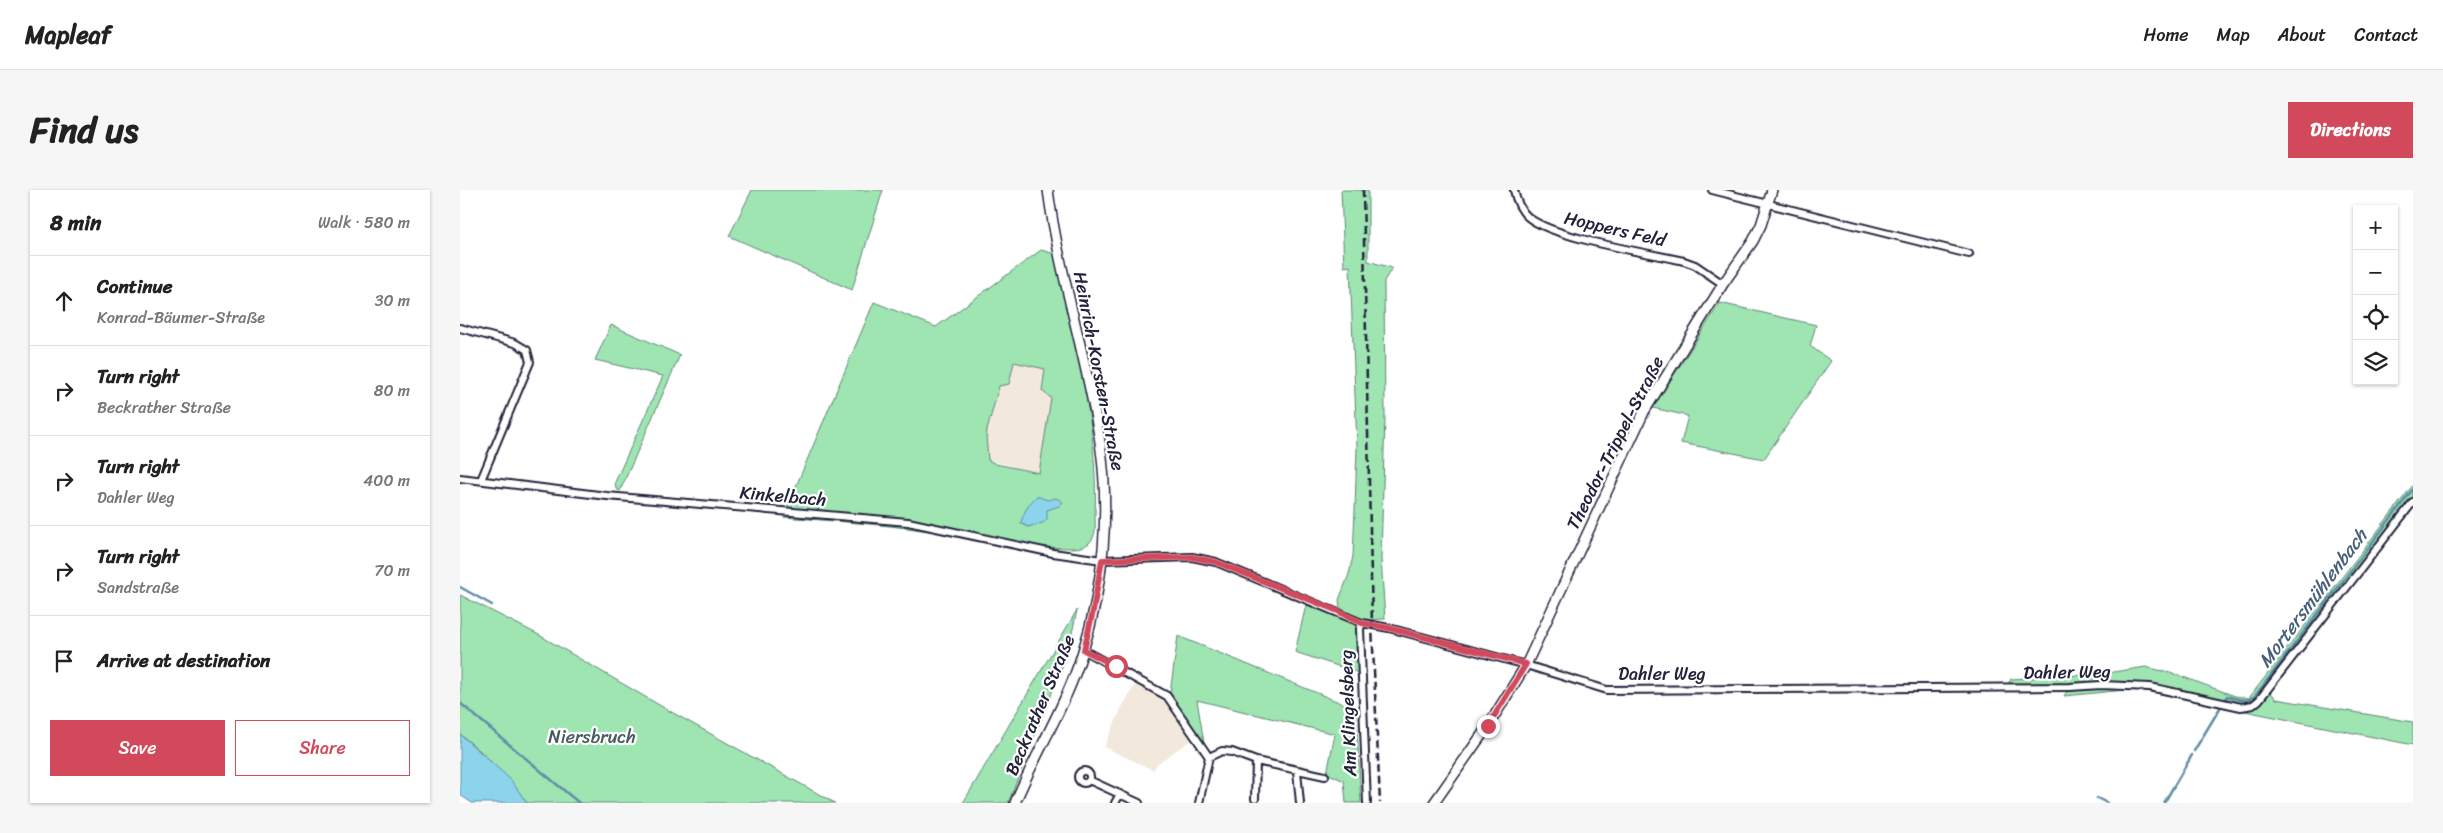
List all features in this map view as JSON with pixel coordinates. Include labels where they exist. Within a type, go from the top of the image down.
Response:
[{"type":"main road","name":"Heinrich-Korsten-Straße","points":[[1048,190],[1060,260],[1100,441],[1105,496],[1102,560]]},
{"type":"main road","name":"Theodor-Trippel-Straße","points":[[1434,803],[1488,726],[1526,664],[1562,592],[1620,461],[1644,412],[1722,284],[1753,241],[1772,190]]},
{"type":"main road","name":"Beckrather Straße","points":[[1015,803],[1084,650],[1102,560]]},
{"type":"street","name":"Hoppers Feld","points":[[1514,190],[1518,204],[1526,216],[1538,224],[1558,232],[1684,261],[1695,265],[1722,284]]},
{"type":"street","points":[[1712,190],[1969,254]]},
{"type":"street","points":[[460,328],[514,342],[527,350],[530,362],[481,480]]},
{"type":"street","name":"Kinkelbach","points":[[460,478],[607,496],[908,522],[1053,554],[1102,560]]},
{"type":"street","name":"Dahler Weg","points":[[1102,560],[1192,557],[1216,562],[1338,611],[1362,623],[1389,628],[1526,664],[1589,686],[1607,690],[2070,687],[2101,685],[2150,687],[2242,707],[2253,705],[2259,700],[2413,502]]},
{"type":"street","name":"Am Klingelsberg","points":[[1362,623],[1360,630],[1362,695],[1368,803]]},
{"type":"street","points":[[1084,650],[1168,696],[1209,757],[1199,803]]},
{"type":"street","points":[[1209,757],[1222,751],[1232,752],[1256,761],[1325,776]]},
{"type":"street","points":[[1256,761],[1256,799]]},
{"type":"street","points":[[1297,771],[1300,803]]},
{"type":"street","points":[[1089,780],[1140,803]]},
{"type":"street","points":[[1116,803],[1120,794]]},
{"type":"shaded area","points":[[1014,362],[1046,369],[1043,391],[1051,398],[1039,473],[988,460],[986,434],[994,399],[999,386],[1009,384]]},
{"type":"shaded area","points":[[1136,683],[1164,699],[1191,740],[1158,763],[1153,770],[1104,747],[1122,707]]},
{"type":"green space","points":[[752,190],[883,190],[852,290],[729,236]]},
{"type":"green space","points":[[1341,190],[1368,190],[1368,261],[1392,268],[1384,281],[1385,416],[1381,558],[1385,619],[1362,620],[1340,608],[1339,600],[1349,574],[1353,556],[1357,447],[1350,266],[1344,267]]},
{"type":"green space","points":[[1041,250],[1055,254],[1078,350],[1093,449],[1095,530],[1092,540],[1087,544],[1074,548],[1054,548],[893,526],[783,517],[874,302],[936,327]],"holes":[[[1014,362],[1045,369],[1042,391],[1051,398],[1039,473],[996,464],[988,460],[986,434],[999,386],[1009,384]]]},
{"type":"green space","points":[[1720,303],[1816,325],[1810,346],[1831,361],[1764,459],[1681,443],[1688,416],[1653,408]]},
{"type":"green space","points":[[611,325],[680,355],[620,491],[616,489],[615,482],[663,376],[595,360]]},
{"type":"green space","points":[[2413,485],[2413,506],[2270,691],[2276,699],[2413,722],[2413,745],[2136,689],[2064,696],[2069,688],[2006,688],[2011,679],[2100,674],[2146,667],[2178,675],[2235,696],[2249,698]]},
{"type":"green space","name":"Niersbruch","points":[[460,595],[539,635],[666,709],[835,803],[527,803],[485,755],[460,734]]},
{"type":"green space","points":[[1306,605],[1357,623],[1359,673],[1295,652]]},
{"type":"green space","points":[[1077,610],[1068,652],[1008,803],[963,803]]},
{"type":"green space","points":[[1178,636],[1356,709],[1361,803],[1346,803],[1344,781],[1327,773],[1335,734],[1197,700],[1204,743],[1170,693]]},
{"type":"water","points":[[1037,496],[1047,500],[1056,498],[1063,502],[1059,506],[1047,510],[1047,519],[1043,523],[1028,527],[1021,523],[1022,519],[1027,508]]},
{"type":"water","points":[[460,734],[511,780],[527,803],[472,803],[460,795]]},
{"type":"waterway","name":"Mortersmühlenbach","points":[[2224,701],[2227,696],[2245,700],[2255,696],[2413,489]]},
{"type":"waterway","points":[[460,587],[492,605]]},
{"type":"waterway","points":[[460,703],[579,803]]},
{"type":"waterway","name":"Mortersmühlenbach","points":[[2194,751],[2220,708]]},
{"type":"waterway","name":"Mortersmühlenbach","points":[[2164,803],[2192,755]]},
{"type":"waterway","name":"Mortersmühlenbach","points":[[2097,798],[2107,803]]},
{"type":"railway","points":[[1363,190],[1372,626],[1380,803]]},
{"type":"route","points":[[1116,666],[1084,650],[1102,560],[1192,557],[1216,562],[1338,611],[1362,623],[1389,628],[1526,664],[1488,726]]}]
